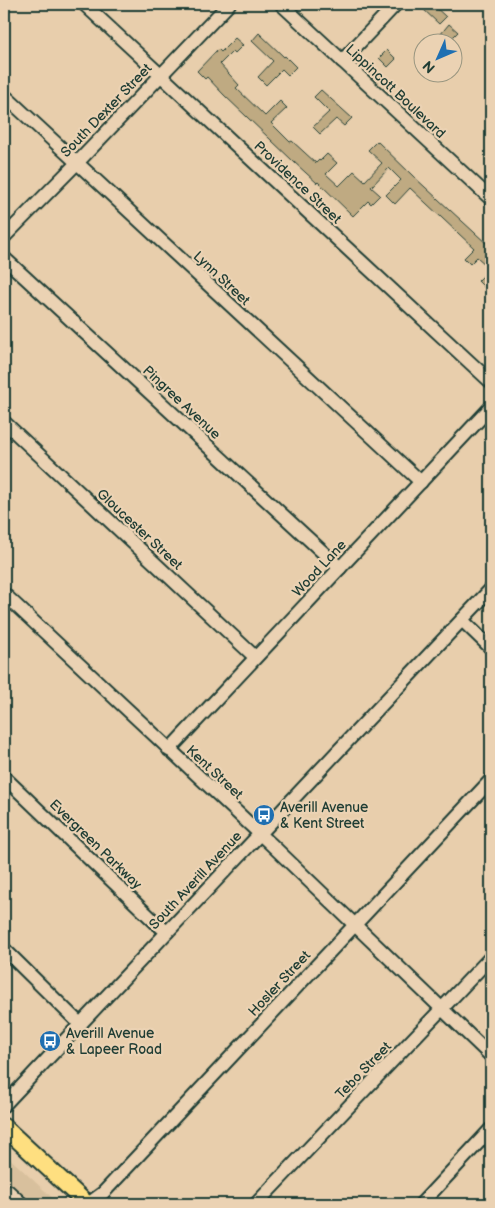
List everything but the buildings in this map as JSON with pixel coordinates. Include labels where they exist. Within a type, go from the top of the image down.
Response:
[{"type":"main road","points":[[4,1128],[87,1204]]},
{"type":"street","name":"Providence Street","points":[[84,4],[491,382]]},
{"type":"street","name":"South Dexter Street","points":[[4,237],[229,4]]},
{"type":"street","name":"Lippincott Boulevard","points":[[280,4],[491,199]]},
{"type":"street","points":[[342,61],[396,4]]},
{"type":"street","name":"Lynn Street","points":[[4,95],[421,482]]},
{"type":"street","name":"Pingree Avenue","points":[[4,258],[340,568]]},
{"type":"street","name":"Wood Lane","points":[[169,750],[491,407]]},
{"type":"street","name":"Gloucester Street","points":[[4,422],[255,657]]},
{"type":"street","name":"South Averill Avenue","points":[[4,1105],[491,589]]},
{"type":"street","name":"Kent Street","points":[[4,594],[355,924],[491,1056]]},
{"type":"street","points":[[462,620],[491,648]]},
{"type":"street","name":"Evergreen Parkway","points":[[4,777],[167,932]]},
{"type":"street","name":"Hosler Street","points":[[87,1204],[103,1193],[491,780]]},
{"type":"street","points":[[4,949],[80,1024]]},
{"type":"street","name":"Tebo Street","points":[[256,1204],[491,957]]},
{"type":"street","points":[[421,1204],[491,1129]]},
{"type":"street","points":[[4,1196],[8,1191],[22,1204]]},
{"type":"shaded area","points":[[4,1153],[59,1204],[4,1204]]},
{"type":"place","name":"Averill Avenue & Kent Street","points":[[264,815]]},
{"type":"place","name":"Averill Avenue & Lapeer Road","points":[[50,1041]]}]
